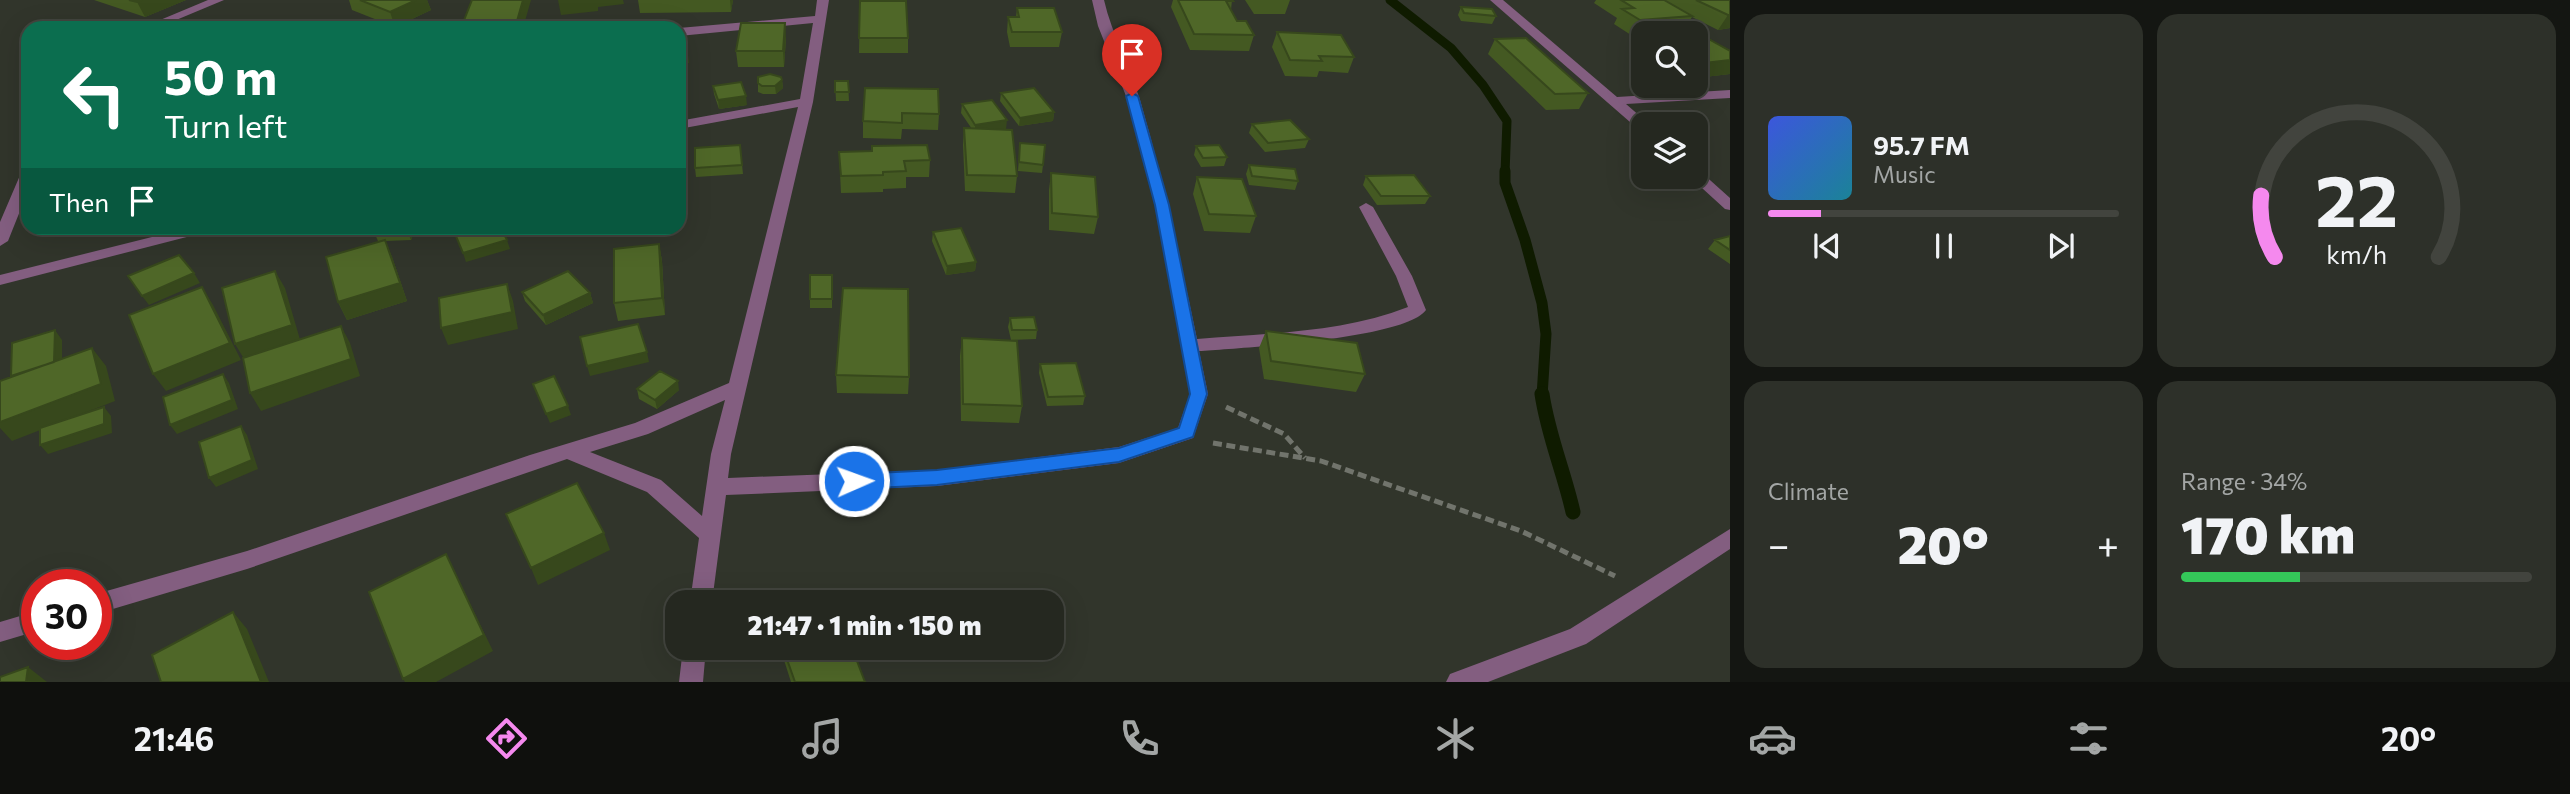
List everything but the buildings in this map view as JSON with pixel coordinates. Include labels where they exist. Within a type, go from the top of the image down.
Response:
[{"type":"street","points":[[165,21],[218,0]]},
{"type":"street","points":[[703,590],[716,487],[737,387],[806,102],[823,0]]},
{"type":"street","points":[[716,487],[937,478],[1119,455],[1186,433],[1199,394],[1162,205],[1132,96],[1104,26],[1098,0]]},
{"type":"street","points":[[1496,0],[1631,115]]},
{"type":"street","points":[[686,31],[819,19]]},
{"type":"street","points":[[1616,101],[1730,94]]},
{"type":"street","points":[[686,124],[806,102]]},
{"type":"street","points":[[1708,186],[1730,206]]},
{"type":"street","points":[[0,241],[21,190]]},
{"type":"street","points":[[1188,346],[1326,332],[1391,322],[1418,310],[1405,276],[1366,207]]},
{"type":"street","points":[[0,280],[177,235]]},
{"type":"street","points":[[112,599],[247,560],[569,450],[641,429],[737,387]]},
{"type":"street","points":[[569,450],[654,486],[710,535]]},
{"type":"street","points":[[1458,682],[1578,637],[1730,538]]},
{"type":"street","points":[[0,632],[21,626]]},
{"type":"street","points":[[691,682],[694,660]]},
{"type":"path","points":[[1199,394],[1284,434],[1306,459]]},
{"type":"path","points":[[1175,437],[1321,461],[1521,531],[1616,576],[1642,596]]},
{"type":"waterway","points":[[1390,0],[1451,48],[1483,85],[1507,121],[1505,173]]},
{"type":"waterway","points":[[1505,173],[1505,183],[1525,240],[1542,303],[1546,334],[1542,394]]},
{"type":"waterway","points":[[1542,394],[1573,512]]},
{"type":"route","points":[[854,481],[937,478],[1119,455],[1186,433],[1199,394],[1178,299],[1162,205],[1132,96]]}]
